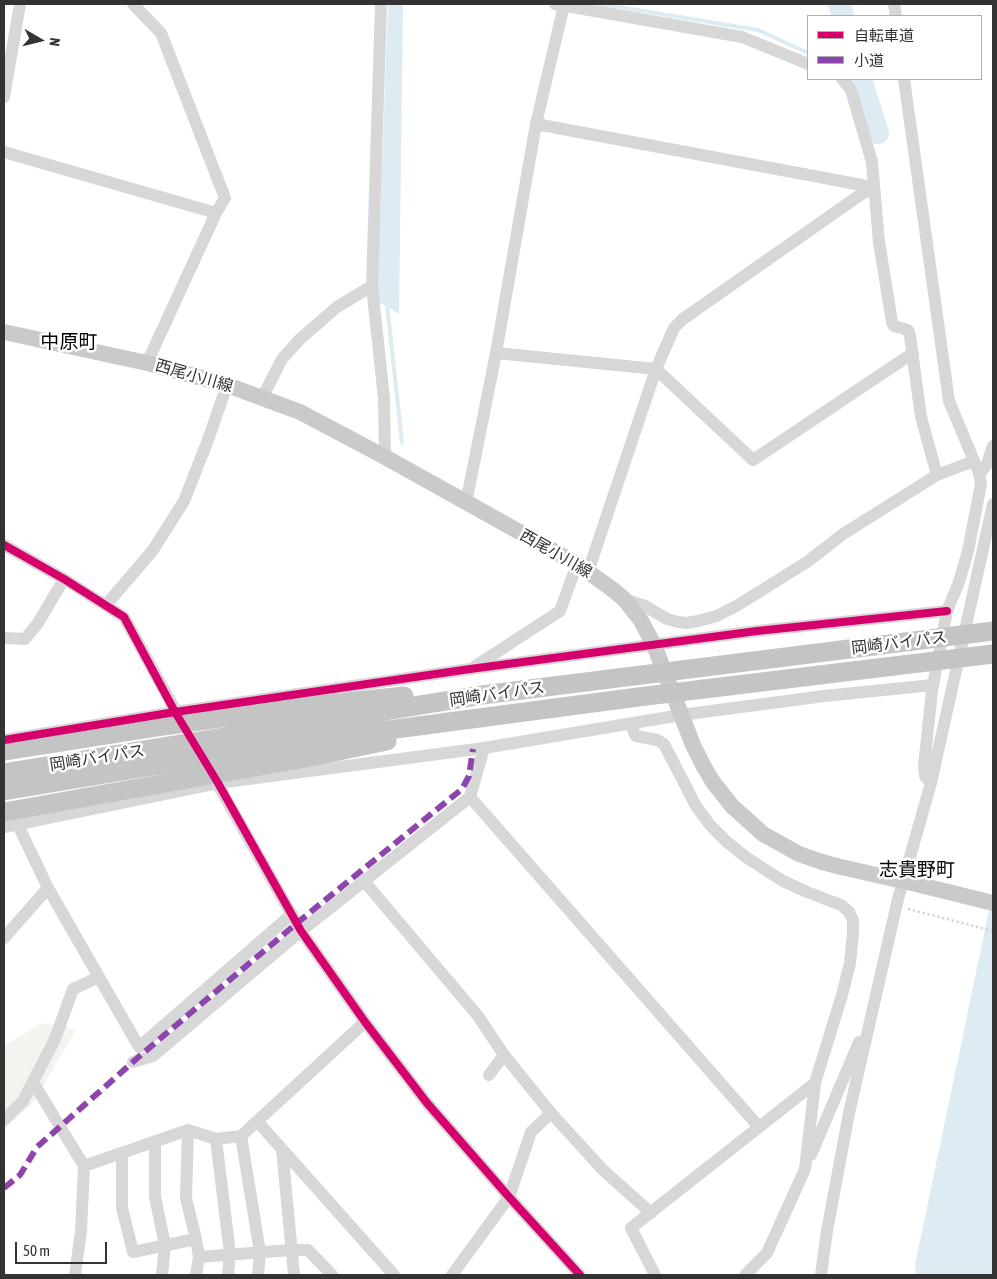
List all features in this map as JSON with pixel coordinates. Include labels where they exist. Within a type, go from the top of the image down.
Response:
[{"type":"highway","name":"岡崎バイパス","points":[[4,773],[482,695],[993,631]]},
{"type":"highway","name":"岡崎バイパス","points":[[4,791],[290,743],[993,654]]},
{"type":"highway","points":[[4,751],[156,727],[305,707],[469,689],[482,695]]},
{"type":"highway","points":[[4,812],[305,758],[425,734],[439,723]]},
{"type":"main road","name":"西尾小川線","points":[[4,332],[147,363],[227,385],[300,412],[385,457],[582,568],[624,599],[640,619],[654,645],[693,745],[713,782],[732,806],[763,834],[799,854],[814,859],[993,903]]},
{"type":"street","points":[[4,97],[20,4]]},
{"type":"street","points":[[133,4],[161,33],[225,198],[216,213],[147,363]]},
{"type":"street","points":[[381,4],[372,286],[384,399],[385,457]]},
{"type":"street","points":[[466,503],[496,353],[559,4],[742,37],[807,64]]},
{"type":"street","points":[[843,80],[851,90],[872,162],[879,242],[892,322],[894,326],[908,330],[910,336],[921,417],[937,475]]},
{"type":"street","points":[[904,80],[950,401],[974,461],[980,484],[968,550],[959,582],[947,611],[933,684],[924,766],[925,776],[931,782]]},
{"type":"street","points":[[536,124],[874,188]]},
{"type":"street","points":[[4,152],[216,213]]},
{"type":"street","points":[[470,669],[560,611],[582,568],[656,369],[674,328],[683,319],[860,195],[874,188]]},
{"type":"street","points":[[262,398],[282,359],[300,340],[337,307],[372,286]]},
{"type":"street","points":[[496,353],[656,369],[753,460],[912,353]]},
{"type":"street","points":[[106,606],[153,550],[184,501],[227,385]]},
{"type":"street","points":[[978,473],[987,464],[993,446]]},
{"type":"street","points":[[624,599],[645,606],[667,619],[678,622],[698,622],[717,616],[738,605],[799,566],[843,534],[937,475],[974,461]]},
{"type":"street","points":[[821,1275],[848,1113],[898,899],[908,882],[993,504]]},
{"type":"street","points":[[4,545],[124,616],[175,712],[218,783],[301,930],[365,1022],[427,1103],[580,1275]]},
{"type":"street","points":[[4,638],[25,639],[38,623],[64,579]]},
{"type":"street","points":[[4,740],[175,712],[470,669],[757,631],[947,611]]},
{"type":"street","points":[[4,827],[218,783],[484,748],[681,715],[933,684]]},
{"type":"street","points":[[632,724],[636,736],[657,740],[664,744],[696,806],[710,825],[727,842],[746,858],[777,877],[807,892],[841,905],[848,912],[852,920],[853,932],[850,963],[815,1083],[805,1169]]},
{"type":"street","points":[[133,1062],[153,1056],[301,930],[470,797],[484,748]]},
{"type":"street","points":[[470,797],[759,1127]]},
{"type":"street","points":[[18,825],[48,888],[139,1047],[292,914]]},
{"type":"street","points":[[364,881],[478,1016],[504,1055],[551,1113],[603,1170],[651,1213]]},
{"type":"street","points":[[4,938],[48,888]]},
{"type":"street","points":[[4,1120],[23,1102],[55,1040],[73,989],[99,977]]},
{"type":"street","points":[[745,1275],[767,1254],[872,1013]]},
{"type":"street","points":[[84,1166],[188,1130],[216,1139],[241,1136],[365,1022]]},
{"type":"street","points":[[488,1076],[504,1055]]},
{"type":"street","points":[[33,1082],[84,1166],[81,1231],[74,1275]]},
{"type":"street","points":[[655,1275],[631,1228],[815,1083]]},
{"type":"street","points":[[452,1275],[509,1197],[531,1132],[551,1113]]},
{"type":"street","points":[[257,1121],[394,1275]]},
{"type":"street","points":[[188,1130],[186,1198],[199,1257],[196,1275]]},
{"type":"street","points":[[241,1136],[260,1252],[258,1275]]},
{"type":"street","points":[[216,1139],[230,1254],[228,1275]]},
{"type":"street","points":[[155,1142],[154,1197],[165,1245],[162,1275]]},
{"type":"street","points":[[282,1149],[294,1275]]},
{"type":"street","points":[[122,1153],[122,1208],[133,1252],[196,1239]]},
{"type":"street","points":[[199,1257],[308,1250],[332,1275]]},
{"type":"path","points":[[904,908],[993,931]]},
{"type":"shaded area","points":[[388,4],[403,4],[399,314],[377,301]]},
{"type":"shaded area","points":[[993,891],[993,1275],[916,1275],[915,1265]]},
{"type":"shaded area","points":[[42,1023],[67,1027],[75,1031],[34,1102],[4,1128],[4,1046]]},
{"type":"waterway","points":[[601,4],[758,30],[807,53]]},
{"type":"waterway","points":[[839,4],[843,15]]},
{"type":"waterway","points":[[856,80],[863,85]]},
{"type":"waterway","points":[[861,80],[878,133]]},
{"type":"waterway","points":[[387,304],[402,443]]},
{"type":"marked path","points":[[4,1188],[20,1175],[37,1147],[142,1054],[297,923],[462,789],[469,776],[473,749]]},
{"type":"cycle path","points":[[4,545],[64,579],[124,617],[175,712],[218,783],[301,931],[365,1022],[427,1103],[580,1275]]},
{"type":"cycle path","points":[[4,740],[175,712],[470,669],[757,631],[947,611]]},
{"type":"district","name":"中原町","points":[[69,342]]},
{"type":"district","name":"志貴野町","points":[[917,870]]}]
